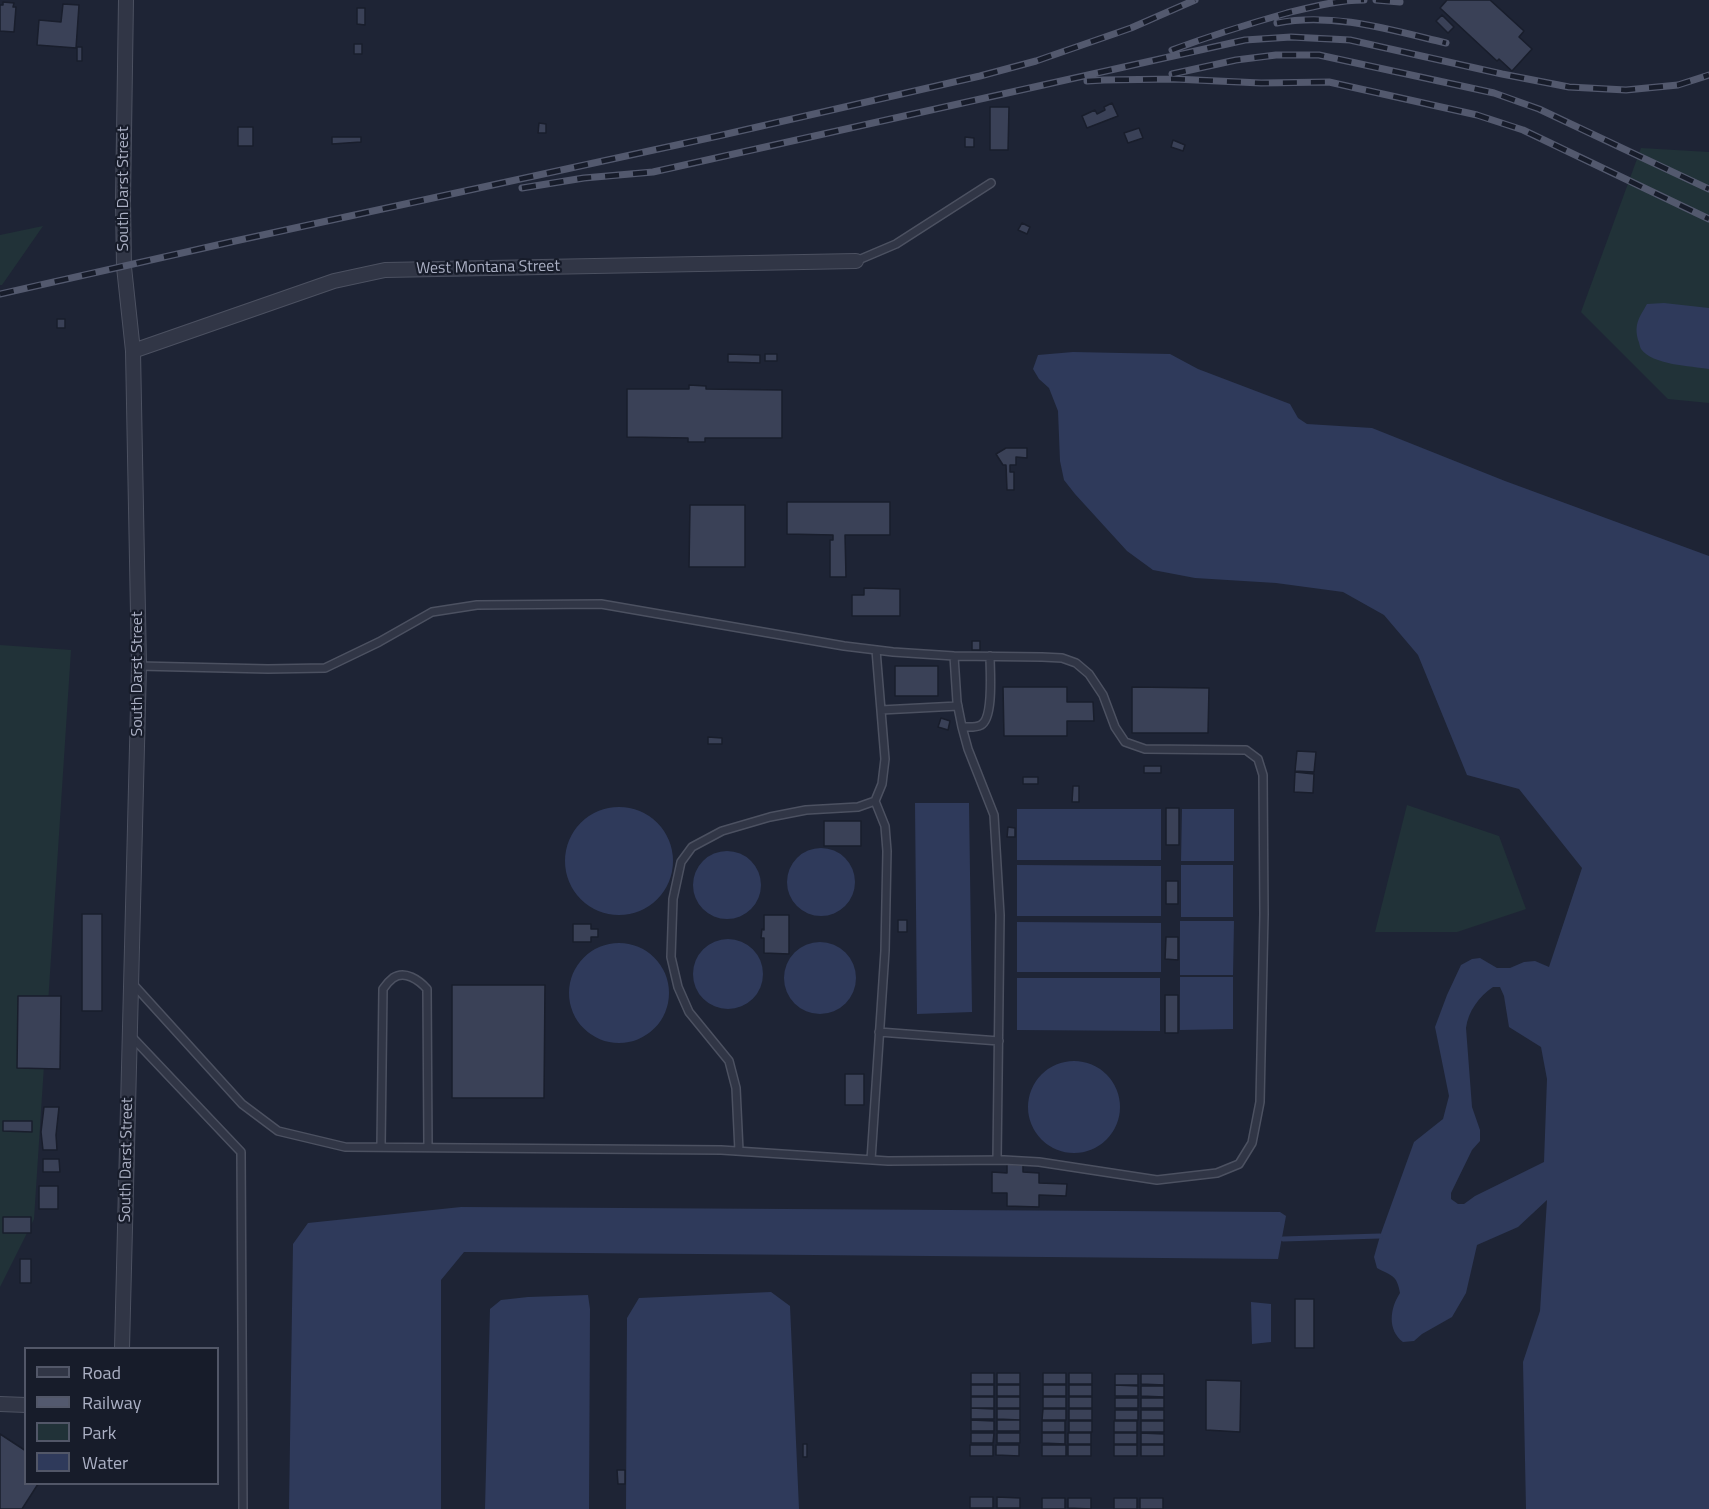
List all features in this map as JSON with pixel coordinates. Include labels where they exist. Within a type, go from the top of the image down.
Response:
[{"type":"street","name":"South Darst Street","points":[[122,1347],[139,666],[133,351],[124,267],[126,0]]},
{"type":"street","name":"West Montana Street","points":[[133,351],[334,281],[385,270],[856,261]]},
{"type":"street","points":[[0,1404],[24,1405]]},
{"type":"lane","points":[[856,261],[896,244],[991,183]]},
{"type":"lane","points":[[131,982],[242,1104],[278,1131],[345,1147],[739,1151],[888,1161],[997,1160],[1039,1162],[1157,1180],[1217,1173],[1239,1164],[1252,1143],[1260,1102],[1264,914],[1263,775],[1258,759],[1245,750],[1146,748],[1125,742],[1115,727],[1103,695],[1089,674],[1076,663],[1062,658],[954,656],[876,650],[601,604],[477,605],[432,612],[379,642],[325,668],[139,666]]},
{"type":"lane","points":[[871,1160],[885,951],[887,851],[885,826],[875,801],[882,784],[885,759],[876,650]]},
{"type":"lane","points":[[954,656],[962,727],[968,749],[994,815],[1000,915],[997,1160]]},
{"type":"lane","points":[[962,727],[980,726],[986,720],[990,708],[990,656]]},
{"type":"lane","points":[[881,710],[958,706]]},
{"type":"lane","points":[[739,1151],[736,1088],[729,1061],[689,1012],[678,987],[671,957],[673,899],[681,862],[692,847],[722,831],[806,810],[858,807],[875,801]]},
{"type":"lane","points":[[381,1147],[382,989],[393,977],[406,975],[418,979],[427,989],[428,1147]]},
{"type":"lane","points":[[879,1032],[999,1041]]},
{"type":"lane","points":[[130,1035],[241,1152],[243,1509]]},
{"type":"green space","points":[[1641,148],[1709,152],[1709,403],[1668,399],[1581,312]]},
{"type":"green space","points":[[43,226],[2,285],[0,285],[0,235]]},
{"type":"green space","points":[[0,645],[71,650],[34,1219],[0,1287]]},
{"type":"green space","points":[[1407,805],[1499,836],[1526,909],[1457,932],[1375,932]]},
{"type":"water","points":[[1664,303],[1709,308],[1709,369],[1663,362],[1641,349],[1637,330],[1640,317],[1647,304]]},
{"type":"water","points":[[1073,352],[1170,354],[1198,369],[1290,404],[1298,418],[1307,424],[1372,428],[1505,481],[1709,556],[1709,1509],[1526,1509],[1523,1362],[1540,1311],[1547,1200],[1518,1227],[1477,1245],[1466,1293],[1452,1317],[1414,1341],[1403,1342],[1394,1331],[1392,1312],[1400,1293],[1399,1287],[1393,1277],[1377,1268],[1374,1257],[1414,1142],[1443,1119],[1449,1096],[1435,1027],[1461,965],[1472,959],[1480,958],[1497,968],[1510,968],[1524,962],[1535,961],[1549,967],[1582,868],[1519,789],[1467,775],[1418,655],[1384,615],[1343,592],[1276,583],[1195,578],[1153,570],[1127,551],[1064,480],[1060,461],[1058,411],[1049,388],[1039,379],[1033,369],[1038,355]],"holes":[[[1493,987],[1500,987],[1504,996],[1509,1027],[1541,1047],[1547,1079],[1544,1162],[1475,1196],[1464,1204],[1458,1204],[1451,1199],[1451,1193],[1472,1150],[1480,1141],[1480,1130],[1472,1107],[1466,1028],[1469,1016],[1479,1000]]]},
{"type":"water","points":[[915,803],[969,803],[972,1012],[917,1014]]},
{"type":"water","points":[[619,807],[629,808],[649,816],[657,823],[664,831],[672,851],[672,871],[664,891],[657,899],[649,906],[629,914],[619,915],[609,914],[589,906],[581,899],[574,891],[566,871],[565,861],[566,851],[574,831],[581,823],[589,816],[609,808]]},
{"type":"water","points":[[1017,809],[1161,809],[1161,860],[1017,860]]},
{"type":"water","points":[[1182,809],[1234,809],[1234,861],[1181,861]]},
{"type":"water","points":[[821,848],[834,851],[845,858],[852,869],[855,882],[852,895],[845,906],[834,913],[821,916],[808,913],[797,906],[790,895],[787,882],[790,869],[797,858],[808,851]]},
{"type":"water","points":[[734,851],[746,857],[755,866],[761,878],[759,898],[751,909],[734,919],[720,919],[703,909],[695,898],[693,878],[703,861],[714,853]]},
{"type":"water","points":[[1017,865],[1161,866],[1161,916],[1017,916]]},
{"type":"water","points":[[1181,865],[1233,865],[1233,917],[1181,917]]},
{"type":"water","points":[[1180,921],[1234,921],[1233,975],[1180,975]]},
{"type":"water","points":[[1017,922],[1161,923],[1161,972],[1017,972]]},
{"type":"water","points":[[735,939],[748,945],[757,954],[761,960],[763,974],[761,988],[753,999],[742,1007],[721,1009],[703,999],[695,988],[693,967],[703,949],[714,941]]},
{"type":"water","points":[[827,942],[846,952],[854,964],[856,978],[854,992],[846,1004],[834,1012],[813,1014],[794,1004],[786,992],[784,971],[794,952],[806,944]]},
{"type":"water","points":[[619,943],[638,946],[655,957],[666,974],[669,993],[666,1012],[655,1029],[638,1040],[619,1043],[600,1040],[583,1029],[572,1012],[569,993],[572,974],[583,957],[600,946]]},
{"type":"water","points":[[1180,977],[1233,977],[1233,1029],[1180,1030]]},
{"type":"water","points":[[1017,978],[1160,978],[1160,1031],[1017,1030]]},
{"type":"water","points":[[1074,1061],[1091,1065],[1106,1075],[1116,1090],[1120,1107],[1116,1124],[1106,1139],[1091,1149],[1074,1153],[1057,1149],[1042,1139],[1032,1124],[1028,1107],[1032,1090],[1042,1075],[1057,1065]]},
{"type":"water","points":[[461,1207],[1280,1212],[1286,1216],[1278,1259],[464,1252],[441,1280],[441,1509],[289,1509],[293,1244],[308,1223]]},
{"type":"water","points":[[771,1292],[790,1306],[799,1509],[626,1509],[627,1318],[639,1298]]},
{"type":"water","points":[[588,1295],[590,1309],[589,1509],[485,1509],[490,1309],[501,1300]]},
{"type":"water","points":[[1251,1302],[1271,1304],[1271,1342],[1252,1344]]},
{"type":"building","points":[[1447,0],[1490,0],[1524,31],[1519,37],[1532,49],[1512,71],[1499,59],[1497,61],[1440,8]]},
{"type":"building","points":[[3,2],[14,3],[13,7],[16,7],[14,32],[0,31],[0,5],[3,5]]},
{"type":"building","points":[[63,4],[79,5],[76,48],[37,45],[39,20],[61,22]]},
{"type":"building","points":[[357,8],[365,8],[365,25],[357,24]]},
{"type":"building","points":[[1442,15],[1454,27],[1448,33],[1436,21]]},
{"type":"building","points":[[354,44],[362,44],[362,54],[354,54]]},
{"type":"building","points":[[77,47],[82,47],[82,61],[77,61]]},
{"type":"building","points":[[1112,103],[1118,116],[1087,128],[1082,116],[1095,110],[1097,114]]},
{"type":"building","points":[[990,107],[1009,107],[1008,150],[990,150]]},
{"type":"building","points":[[539,123],[546,124],[546,133],[538,133]]},
{"type":"building","points":[[238,127],[253,127],[253,146],[238,146]]},
{"type":"building","points":[[1139,128],[1143,138],[1128,143],[1124,133]]},
{"type":"building","points":[[332,137],[361,137],[361,142],[332,144]]},
{"type":"building","points":[[965,137],[974,138],[974,147],[965,147]]},
{"type":"building","points":[[1173,140],[1185,145],[1183,151],[1171,147]]},
{"type":"building","points":[[1022,223],[1030,227],[1027,234],[1018,230]]},
{"type":"building","points":[[57,319],[65,319],[65,328],[57,328]]},
{"type":"building","points":[[728,354],[760,355],[760,363],[728,362]]},
{"type":"building","points":[[765,354],[777,354],[777,361],[765,361]]},
{"type":"building","points":[[689,385],[706,386],[706,389],[782,390],[782,438],[705,438],[705,442],[688,442],[688,438],[627,437],[627,389],[689,389]]},
{"type":"building","points":[[1006,448],[1027,448],[1027,458],[1016,457],[1016,465],[1010,465],[1010,472],[1014,472],[1014,490],[1007,490],[1006,465],[1003,465],[996,454]]},
{"type":"building","points":[[787,502],[890,502],[890,535],[845,535],[846,577],[830,577],[830,540],[833,540],[833,535],[787,534]]},
{"type":"building","points":[[690,505],[745,505],[745,567],[689,567]]},
{"type":"building","points":[[864,588],[900,589],[900,616],[852,616],[852,595],[864,595]]},
{"type":"building","points":[[972,641],[980,641],[980,650],[972,650]]},
{"type":"building","points":[[895,666],[938,666],[938,696],[895,696]]},
{"type":"building","points":[[1003,687],[1067,687],[1067,702],[1093,702],[1094,721],[1067,721],[1067,736],[1004,736]]},
{"type":"building","points":[[1132,687],[1209,688],[1208,733],[1132,733]]},
{"type":"building","points":[[941,718],[950,721],[948,730],[938,727]]},
{"type":"building","points":[[708,737],[722,738],[722,744],[708,744]]},
{"type":"building","points":[[1297,751],[1316,752],[1314,772],[1295,771]]},
{"type":"building","points":[[1144,766],[1161,766],[1161,773],[1144,773]]},
{"type":"building","points":[[1295,772],[1314,774],[1313,793],[1294,792]]},
{"type":"building","points":[[1023,777],[1038,777],[1038,784],[1023,784]]},
{"type":"building","points":[[1073,786],[1079,786],[1079,802],[1072,802]]},
{"type":"building","points":[[1166,808],[1179,808],[1179,845],[1166,845]]},
{"type":"building","points":[[824,821],[861,821],[861,846],[824,846]]},
{"type":"building","points":[[1008,827],[1015,828],[1015,837],[1007,837]]},
{"type":"building","points":[[1166,881],[1178,881],[1178,904],[1166,904]]},
{"type":"building","points":[[82,914],[102,914],[102,1011],[82,1011]]},
{"type":"building","points":[[764,915],[789,915],[789,954],[764,953],[764,938],[761,938],[762,929],[764,930]]},
{"type":"building","points":[[898,920],[907,920],[907,932],[898,932]]},
{"type":"building","points":[[573,924],[591,924],[591,929],[598,929],[598,937],[591,937],[591,942],[573,942]]},
{"type":"building","points":[[1166,937],[1178,937],[1178,960],[1165,959]]},
{"type":"building","points":[[452,985],[545,985],[544,1098],[452,1098]]},
{"type":"building","points":[[1165,995],[1178,995],[1178,1033],[1165,1033]]},
{"type":"building","points":[[18,996],[61,996],[60,1069],[17,1068]]},
{"type":"building","points":[[845,1074],[864,1074],[864,1105],[845,1105]]},
{"type":"building","points":[[44,1107],[59,1107],[57,1150],[43,1150],[41,1132]]},
{"type":"building","points":[[3,1121],[32,1121],[32,1132],[3,1131]]},
{"type":"building","points":[[43,1159],[59,1159],[60,1172],[43,1172]]},
{"type":"building","points":[[1007,1164],[1023,1165],[1023,1172],[1039,1173],[1039,1183],[1067,1184],[1066,1196],[1039,1195],[1039,1207],[1007,1206],[1007,1193],[992,1193],[992,1172],[1007,1173]]},
{"type":"building","points":[[39,1186],[58,1186],[58,1209],[39,1209]]},
{"type":"building","points":[[3,1217],[31,1217],[31,1233],[3,1233]]},
{"type":"building","points":[[20,1259],[31,1259],[31,1283],[20,1283]]},
{"type":"building","points":[[1295,1299],[1314,1299],[1314,1348],[1295,1348]]},
{"type":"building","points":[[971,1373],[994,1373],[994,1384],[971,1384]]},
{"type":"building","points":[[997,1373],[1020,1373],[1020,1384],[997,1384]]},
{"type":"building","points":[[1043,1373],[1066,1373],[1066,1384],[1043,1384]]},
{"type":"building","points":[[1069,1373],[1092,1373],[1092,1384],[1069,1384]]},
{"type":"building","points":[[1115,1374],[1138,1374],[1138,1385],[1115,1385]]},
{"type":"building","points":[[1141,1374],[1164,1374],[1164,1385],[1141,1384]]},
{"type":"building","points":[[1206,1380],[1241,1381],[1240,1432],[1206,1430]]},
{"type":"building","points":[[971,1385],[994,1385],[994,1396],[971,1396]]},
{"type":"building","points":[[997,1385],[1020,1385],[1020,1396],[997,1396]]},
{"type":"building","points":[[1043,1385],[1066,1385],[1066,1396],[1043,1396]]},
{"type":"building","points":[[1069,1385],[1092,1385],[1092,1396],[1069,1396]]},
{"type":"building","points":[[1115,1385],[1138,1386],[1138,1396],[1115,1396]]},
{"type":"building","points":[[1141,1386],[1164,1386],[1164,1397],[1141,1396]]},
{"type":"building","points":[[971,1397],[994,1397],[994,1408],[971,1408]]},
{"type":"building","points":[[997,1397],[1020,1397],[1020,1408],[997,1408]]},
{"type":"building","points":[[1043,1397],[1066,1397],[1066,1408],[1043,1408]]},
{"type":"building","points":[[1069,1397],[1092,1397],[1092,1408],[1069,1408]]},
{"type":"building","points":[[1115,1398],[1138,1398],[1138,1408],[1115,1408]]},
{"type":"building","points":[[1141,1398],[1164,1398],[1164,1408],[1141,1408]]},
{"type":"building","points":[[971,1408],[994,1409],[994,1419],[971,1419]]},
{"type":"building","points":[[997,1409],[1020,1409],[1020,1420],[997,1419]]},
{"type":"building","points":[[1043,1409],[1066,1409],[1066,1420],[1042,1420]]},
{"type":"building","points":[[1069,1409],[1092,1409],[1092,1420],[1069,1420]]},
{"type":"building","points":[[1115,1410],[1138,1410],[1138,1420],[1115,1420]]},
{"type":"building","points":[[1141,1410],[1164,1410],[1164,1420],[1141,1420]]},
{"type":"building","points":[[971,1420],[994,1421],[994,1431],[971,1431]]},
{"type":"building","points":[[997,1420],[1020,1420],[1020,1431],[997,1431]]},
{"type":"building","points":[[1042,1421],[1065,1421],[1065,1432],[1042,1432]]},
{"type":"building","points":[[1069,1421],[1092,1421],[1092,1432],[1069,1432]]},
{"type":"building","points":[[1114,1421],[1137,1421],[1137,1432],[1114,1432]]},
{"type":"building","points":[[1141,1421],[1164,1421],[1164,1432],[1141,1432]]},
{"type":"building","points":[[971,1433],[994,1433],[993,1443],[971,1443]]},
{"type":"building","points":[[997,1433],[1020,1433],[1020,1443],[997,1443]]},
{"type":"building","points":[[1042,1433],[1065,1433],[1065,1444],[1042,1443]]},
{"type":"building","points":[[1068,1433],[1091,1433],[1091,1444],[1068,1444]]},
{"type":"building","points":[[1114,1433],[1137,1433],[1137,1444],[1114,1444]]},
{"type":"building","points":[[1141,1433],[1164,1434],[1164,1444],[1141,1444]]},
{"type":"building","points":[[0,1434],[24,1450],[24,1485],[37,1485],[22,1509],[0,1509]]},
{"type":"building","points":[[803,1444],[807,1444],[807,1457],[803,1457]]},
{"type":"building","points":[[970,1445],[993,1445],[993,1456],[970,1456]]},
{"type":"building","points":[[996,1445],[1019,1445],[1019,1456],[996,1455]]},
{"type":"building","points":[[1042,1445],[1066,1445],[1066,1456],[1042,1456]]},
{"type":"building","points":[[1068,1445],[1091,1445],[1091,1456],[1068,1456]]},
{"type":"building","points":[[1114,1445],[1137,1445],[1137,1456],[1114,1456]]},
{"type":"building","points":[[1141,1445],[1164,1445],[1164,1456],[1141,1456]]},
{"type":"building","points":[[617,1470],[625,1470],[625,1484],[618,1484]]},
{"type":"building","points":[[970,1497],[993,1497],[993,1508],[970,1508]]},
{"type":"building","points":[[997,1497],[1020,1498],[1020,1508],[997,1508]]},
{"type":"building","points":[[1042,1498],[1065,1498],[1065,1509],[1042,1509]]},
{"type":"building","points":[[1068,1498],[1091,1498],[1091,1509],[1068,1508]]},
{"type":"building","points":[[1114,1498],[1137,1498],[1137,1509],[1114,1509]]},
{"type":"building","points":[[1140,1498],[1163,1498],[1163,1509],[1140,1509]]},
{"type":"waterway","points":[[1283,1239],[1380,1236]]},
{"type":"railway","points":[[0,294],[980,76],[1036,61],[1131,28],[1195,0]]},
{"type":"railway","points":[[1172,50],[1287,13],[1315,6],[1364,0]]},
{"type":"railway","points":[[1376,0],[1400,2]]},
{"type":"railway","points":[[1277,23],[1298,20],[1341,21],[1446,43]]},
{"type":"railway","points":[[522,188],[584,178],[653,172],[1245,40],[1291,37],[1350,40],[1569,87],[1626,90],[1678,85],[1709,75]]},
{"type":"railway","points":[[1172,74],[1236,60],[1276,55],[1319,55],[1494,93],[1539,109],[1709,189]]},
{"type":"railway","points":[[1087,81],[1174,79],[1261,83],[1329,82],[1477,115],[1523,130],[1709,219]]}]
